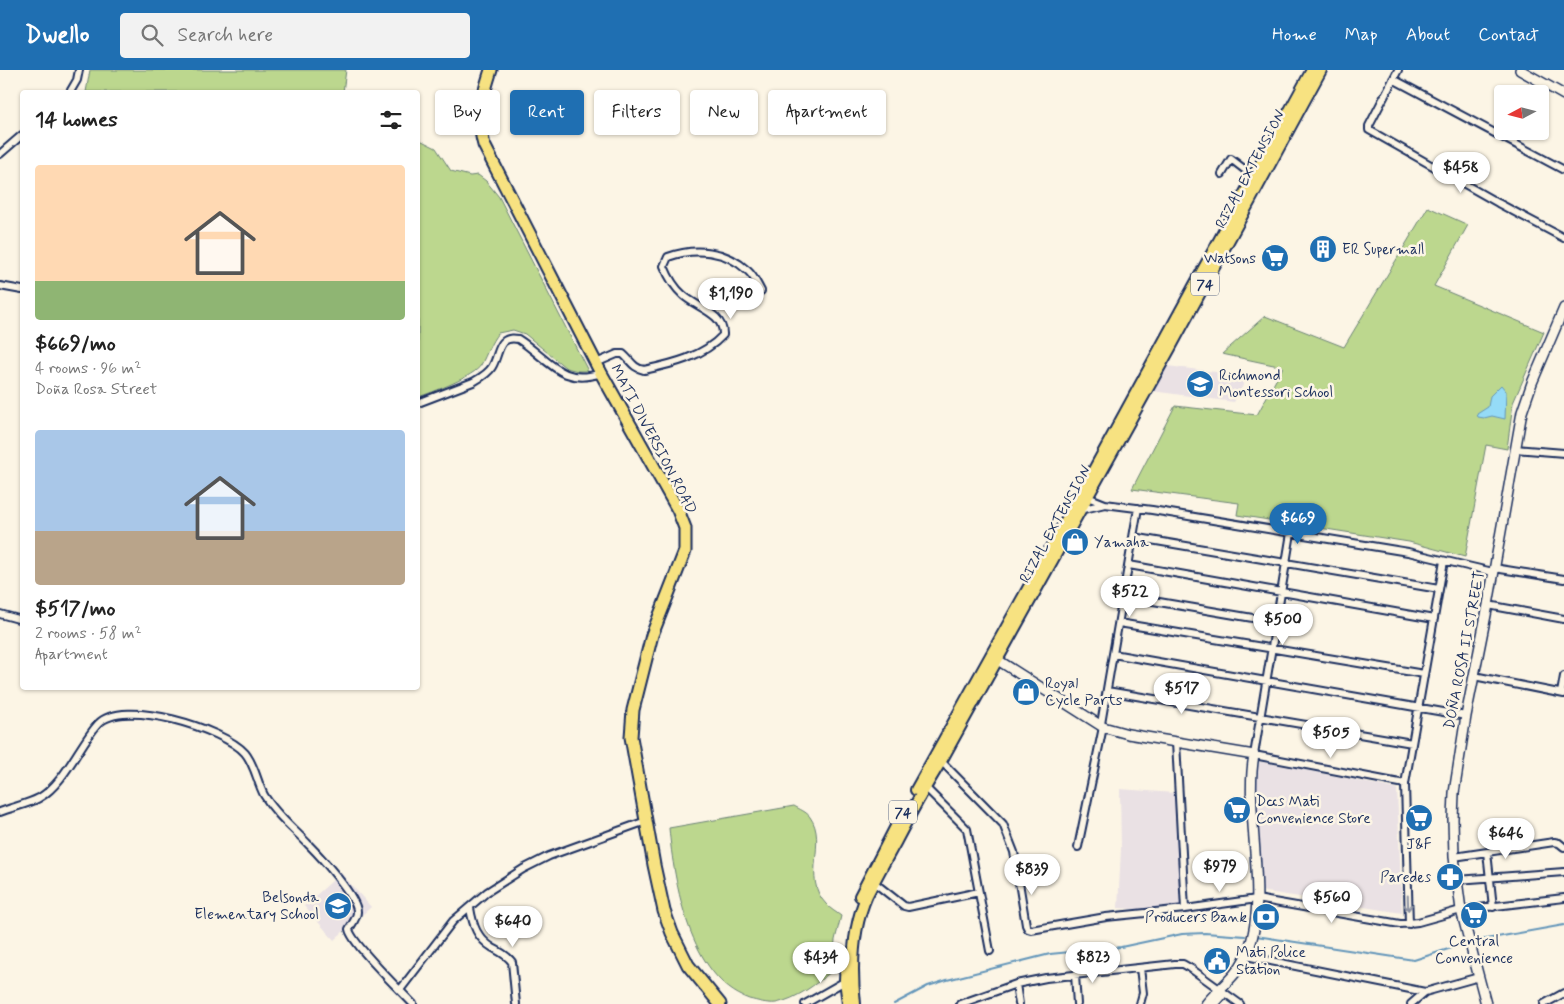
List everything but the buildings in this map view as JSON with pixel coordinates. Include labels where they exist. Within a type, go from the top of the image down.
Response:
[{"type":"highway","name":"MATI DIVERSION ROAD","points":[[491,70],[479,116],[480,131],[484,145],[599,368],[678,510],[685,528],[686,551],[652,635],[631,723],[633,753],[660,890],[672,933],[688,965],[720,1004]]},
{"type":"main road","name":"RIZAL EXTENSION","points":[[1084,495],[1253,176],[1312,70]]},
{"type":"main road","name":"RIZAL EXTENSION","points":[[848,1004],[849,980],[857,926],[871,880],[1321,70]]},
{"type":"main road","points":[[1520,70],[1564,95]]},
{"type":"main road","name":"DOÑA ROSA II STREET","points":[[1486,1004],[1461,910],[1454,857],[1454,793],[1466,716],[1488,605],[1515,449],[1526,399],[1564,308]]},
{"type":"main road","name":"RIZAL EXTENSION","points":[[871,880],[941,761],[994,657]]},
{"type":"main road","points":[[994,657],[1102,726],[1119,732],[1254,755],[1251,782],[1257,899],[1252,937],[1246,956],[1237,972],[1206,1004]]},
{"type":"main road","name":"RIZAL EXTENSION","points":[[849,980],[855,1004]]},
{"type":"main road","points":[[1214,1004],[1221,996],[1221,990]]},
{"type":"street","points":[[71,90],[77,80],[79,70]]},
{"type":"street","points":[[1398,70],[1369,126],[1369,130],[1564,238]]},
{"type":"street","points":[[1393,79],[1564,170]]},
{"type":"street","points":[[0,154],[20,137]]},
{"type":"street","points":[[1222,174],[1231,159],[1253,176]]},
{"type":"street","points":[[420,402],[482,377],[491,369],[504,340],[510,337],[518,338],[559,371],[581,378],[599,368],[617,354],[623,354],[633,366],[644,370],[687,358],[709,347],[723,335],[721,322],[682,295],[674,285],[664,266],[668,257],[678,253],[694,251],[717,253],[748,270],[761,291]]},
{"type":"street","points":[[0,286],[20,290]]},
{"type":"street","points":[[1515,449],[1564,453]]},
{"type":"street","points":[[1084,495],[1105,504],[1408,552],[1494,570],[1564,579]]},
{"type":"street","points":[[1076,509],[1105,504]]},
{"type":"street","points":[[1078,847],[1102,726],[1138,508]]},
{"type":"street","points":[[1291,533],[1254,755],[1405,784]]},
{"type":"street","points":[[1134,538],[1439,589]]},
{"type":"street","points":[[1409,924],[1405,784],[1444,561]]},
{"type":"street","points":[[1129,565],[1434,619]]},
{"type":"street","points":[[1124,596],[1276,622]]},
{"type":"street","points":[[1488,605],[1564,619]]},
{"type":"street","points":[[0,614],[20,619]]},
{"type":"street","points":[[1119,623],[1424,674]]},
{"type":"street","points":[[1113,654],[1466,716]]},
{"type":"street","points":[[1474,676],[1563,694],[1564,676]]},
{"type":"street","points":[[1107,691],[1412,743]]},
{"type":"street","points":[[0,812],[40,797],[69,766],[98,724],[106,718],[128,714],[152,716],[179,720],[198,726],[237,746],[245,753],[251,761],[263,794],[273,808],[314,850],[349,892],[357,910],[349,929],[350,933],[388,979],[413,1004]]},
{"type":"street","points":[[1176,742],[1185,909]]},
{"type":"street","points":[[941,761],[1003,824],[1014,852],[1028,929],[1031,930],[1106,917],[1257,899],[1384,922],[1409,924],[1461,910],[1564,898]]},
{"type":"street","points":[[925,787],[967,829],[990,951]]},
{"type":"street","points":[[400,990],[453,921],[486,892],[532,865],[577,846],[646,821]]},
{"type":"street","points":[[1454,857],[1554,842],[1564,847]]},
{"type":"street","points":[[1487,852],[1492,907]]},
{"type":"street","points":[[1457,880],[1564,872]]},
{"type":"street","points":[[871,880],[904,906],[908,907],[979,892]]},
{"type":"street","points":[[470,908],[476,933],[512,962],[516,1004]]},
{"type":"street","points":[[1246,956],[1425,992]]},
{"type":"street","points":[[960,1004],[1016,984],[1046,978],[1183,964],[1240,1004]]},
{"type":"street","points":[[1140,968],[1143,993],[1140,1004]]},
{"type":"street","points":[[1075,975],[1077,1004]]},
{"type":"street","points":[[1411,1004],[1425,992],[1479,977]]},
{"type":"street","points":[[806,1004],[849,980]]},
{"type":"street","points":[[1016,984],[1019,1004]]},
{"type":"street","points":[[1544,1004],[1564,993]]},
{"type":"shaded area","name":"Richmond Montessori School","points":[[1167,366],[1248,376],[1234,402],[1152,391]]},
{"type":"shaded area","points":[[1256,761],[1397,789],[1402,913],[1261,891]]},
{"type":"shaded area","points":[[1120,789],[1174,793],[1179,850],[1181,908],[1157,911],[1118,908],[1121,849]]},
{"type":"shaded area","name":"Belsonda Elementary School","points":[[341,873],[371,907],[334,940],[304,906]]},
{"type":"green space","points":[[90,70],[346,70],[343,90],[86,90]]},
{"type":"green space","points":[[420,140],[436,148],[451,171],[470,176],[478,175],[486,181],[499,197],[588,371],[566,368],[525,334],[513,330],[498,333],[477,369],[452,384],[420,396]]},
{"type":"green space","points":[[1428,207],[1468,225],[1434,286],[1544,332],[1513,403],[1507,449],[1486,445],[1465,557],[1409,542],[1237,515],[1239,503],[1132,489],[1175,406],[1257,415],[1283,367],[1222,354],[1265,316],[1344,347]]},
{"type":"green space","points":[[794,806],[809,815],[815,827],[817,837],[815,883],[819,894],[828,906],[841,916],[835,940],[832,971],[799,995],[776,1003],[766,1003],[749,999],[729,988],[712,971],[699,950],[681,901],[675,875],[669,828]]},
{"type":"water","points":[[1501,385],[1506,391],[1505,419],[1492,416],[1478,417],[1477,414],[1488,407],[1490,396]]},
{"type":"waterway","points":[[1475,941],[1564,925]]},
{"type":"waterway","points":[[894,1004],[928,986],[1050,954],[1121,947],[1182,934],[1205,933],[1245,936]]},
{"type":"waterway","points":[[1256,936],[1414,960],[1464,944]]},
{"type":"place","name":"ER Supermall","points":[[1323,249]]},
{"type":"place","name":"Watsons","points":[[1275,258]]},
{"type":"place","name":"Richmond Montessori School","points":[[1200,384]]},
{"type":"place","name":"Yamaha","points":[[1075,542]]},
{"type":"place","name":"Royal Cycle Parts","points":[[1026,692]]},
{"type":"place","name":"Dccs Mati Convenience Store","points":[[1237,810]]},
{"type":"place","name":"J&F","points":[[1419,818]]},
{"type":"place","name":"Paredes","points":[[1450,877]]},
{"type":"place","name":"Belsonda Elementary School","points":[[338,906]]},
{"type":"place","name":"Central Convenience","points":[[1474,915]]},
{"type":"place","name":"Producers Bank","points":[[1266,917]]},
{"type":"place","name":"Mati Police Station","points":[[1217,961]]}]
